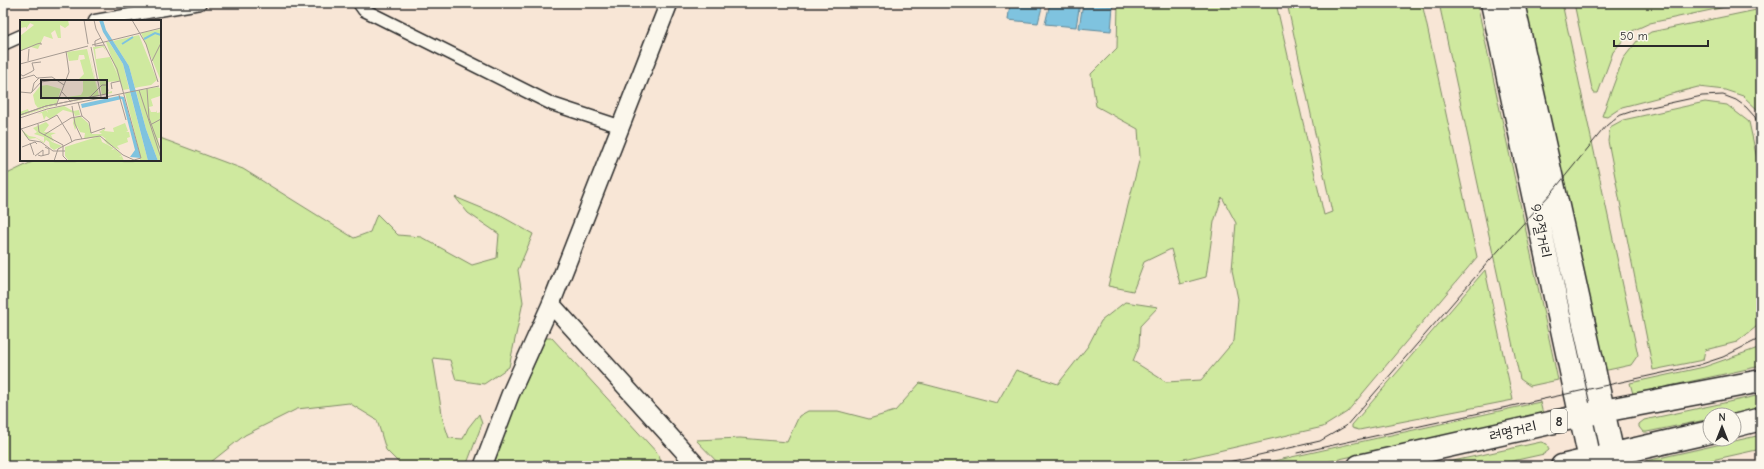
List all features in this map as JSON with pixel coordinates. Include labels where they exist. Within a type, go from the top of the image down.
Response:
[{"type":"highway","name":"9·9절거리","points":[[1492,3],[1580,416],[1601,460]]},
{"type":"highway","name":"9·9절거리","points":[[1513,3],[1603,411],[1601,460]]},
{"type":"highway","name":"려명거리","points":[[1359,466],[1603,411],[1761,381]]},
{"type":"highway","points":[[1742,424],[1761,419]]},
{"type":"highway","points":[[1562,466],[1601,460],[1702,434]]},
{"type":"street","points":[[101,20],[200,3]]},
{"type":"street","points":[[359,3],[364,10],[552,104],[622,127]]},
{"type":"street","points":[[483,466],[510,395],[551,304],[622,127],[669,3]]},
{"type":"street","points":[[3,44],[20,36]]},
{"type":"street","points":[[551,304],[697,466]]},
{"type":"green space","points":[[1118,3],[1276,3],[1324,215],[1332,212],[1287,3],[1422,3],[1477,257],[1347,412],[1323,427],[1153,466],[721,466],[696,440],[740,438],[787,442],[799,416],[808,411],[838,411],[869,419],[895,411],[920,383],[997,403],[1016,370],[1058,384],[1088,346],[1101,321],[1125,302],[1158,307],[1140,326],[1139,346],[1133,361],[1166,382],[1201,380],[1234,341],[1238,299],[1232,270],[1236,223],[1222,197],[1214,222],[1206,277],[1180,284],[1171,249],[1144,262],[1133,291],[1108,286],[1140,157],[1138,129],[1096,106],[1091,74],[1117,48]]},
{"type":"green space","points":[[1439,3],[1477,3],[1558,380],[1530,386],[1520,379]]},
{"type":"green space","points":[[1523,3],[1562,3],[1638,355],[1631,365],[1603,371]]},
{"type":"green space","points":[[1574,3],[1744,3],[1650,23],[1630,32],[1613,52],[1598,93],[1594,93]]},
{"type":"green space","points":[[1761,9],[1761,113],[1743,96],[1725,90],[1698,87],[1622,107],[1607,117],[1602,116],[1623,59],[1637,41],[1651,32]]},
{"type":"green space","points":[[1705,102],[1727,105],[1749,122],[1761,177],[1761,323],[1737,342],[1705,350],[1703,360],[1653,370],[1608,141],[1610,127],[1623,120]]},
{"type":"green space","points":[[161,138],[243,169],[354,238],[370,232],[377,214],[398,235],[421,237],[472,265],[497,258],[499,234],[468,213],[455,197],[501,216],[533,234],[518,270],[523,302],[509,367],[484,384],[456,380],[450,360],[433,358],[443,420],[449,438],[463,439],[468,428],[479,414],[482,424],[466,466],[402,466],[386,450],[377,420],[349,403],[297,409],[245,435],[206,466],[3,466],[3,176],[34,161],[161,161]]},
{"type":"green space","points":[[1485,270],[1513,400],[1359,430],[1352,428],[1352,425]]},
{"type":"green space","points":[[546,338],[552,338],[659,455],[661,463],[652,466],[494,466],[501,437]]},
{"type":"green space","points":[[1761,347],[1761,366],[1633,394],[1630,383],[1704,367]]},
{"type":"green space","points":[[1761,395],[1761,408],[1742,412],[1742,407],[1705,407]]},
{"type":"green space","points":[[1540,402],[1543,414],[1308,466],[1251,466]]},
{"type":"green space","points":[[1702,408],[1702,421],[1643,432],[1639,427],[1639,424],[1644,420]]},
{"type":"green space","points":[[1761,435],[1761,449],[1685,466],[1647,466],[1646,461],[1708,447],[1742,447],[1742,439]]},
{"type":"green space","points":[[1541,442],[1547,444],[1549,450],[1544,454],[1490,466],[1430,466]]},
{"type":"water","points":[[1010,3],[1043,3],[1038,23],[1008,20]]},
{"type":"water","points":[[1050,3],[1080,3],[1076,27],[1045,24]]},
{"type":"water","points":[[1083,3],[1113,6],[1111,31],[1079,28]]},
{"type":"tram line","points":[[1211,466],[1320,441],[1346,426],[1489,261],[1553,191],[1606,126],[1618,116],[1633,111],[1702,96],[1723,95],[1736,100],[1746,107],[1755,117],[1761,136]]},
{"type":"tram line","points":[[1297,453],[1699,365],[1723,357],[1761,338]]}]
